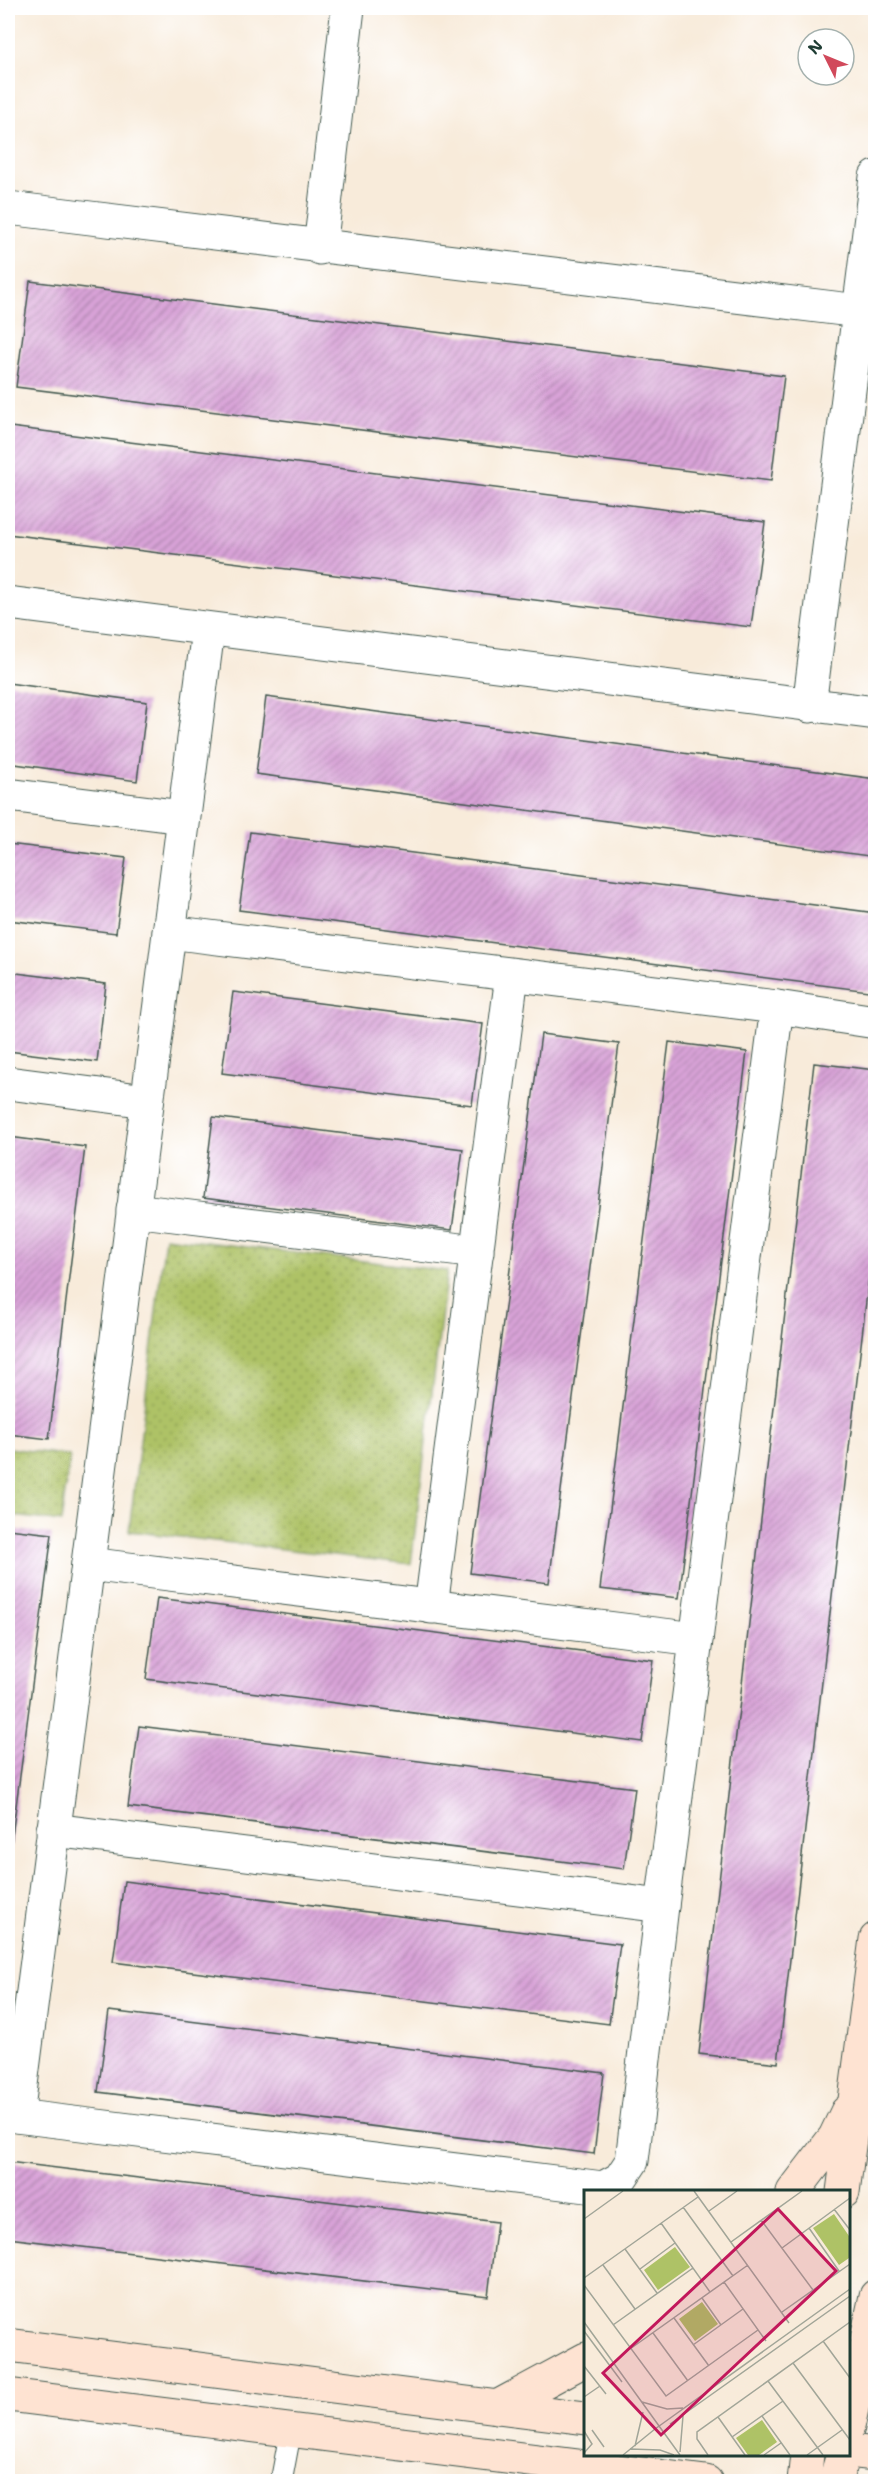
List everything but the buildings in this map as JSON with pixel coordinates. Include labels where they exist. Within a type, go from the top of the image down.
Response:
[{"type":"main road","points":[[843,2190],[876,1939]]},
{"type":"main road","points":[[795,2190],[835,2137],[856,2094]]},
{"type":"main road","points":[[850,2422],[876,2296]]},
{"type":"main road","points":[[8,2345],[584,2418]]},
{"type":"main road","points":[[497,2406],[584,2360]]},
{"type":"main road","points":[[8,2395],[291,2429],[592,2473],[706,2481]]},
{"type":"main road","points":[[850,2451],[876,2454]]},
{"type":"main road","points":[[804,2481],[807,2456]]},
{"type":"main road","points":[[835,2481],[842,2456]]},
{"type":"street","points":[[320,248],[348,8]]},
{"type":"street","points":[[809,706],[876,177]]},
{"type":"street","points":[[8,208],[320,248],[859,311]]},
{"type":"street","points":[[8,603],[876,713]]},
{"type":"street","points":[[207,630],[88,1564],[12,2116],[603,2188],[620,2179],[632,2162],[777,1007]]},
{"type":"street","points":[[8,795],[183,817]]},
{"type":"street","points":[[169,932],[777,1007],[876,1022]]},
{"type":"street","points":[[431,1607],[512,975]]},
{"type":"street","points":[[8,1083],[147,1101]]},
{"type":"street","points":[[133,1210],[477,1252]]},
{"type":"street","points":[[88,1564],[696,1640]]},
{"type":"street","points":[[53,1830],[663,1906]]},
{"type":"lane","points":[[281,2481],[291,2429]]},
{"type":"green space","points":[[165,1237],[447,1271],[411,1564],[129,1531]]},
{"type":"green space","points":[[8,1448],[70,1456],[61,1522],[8,1515]]}]
